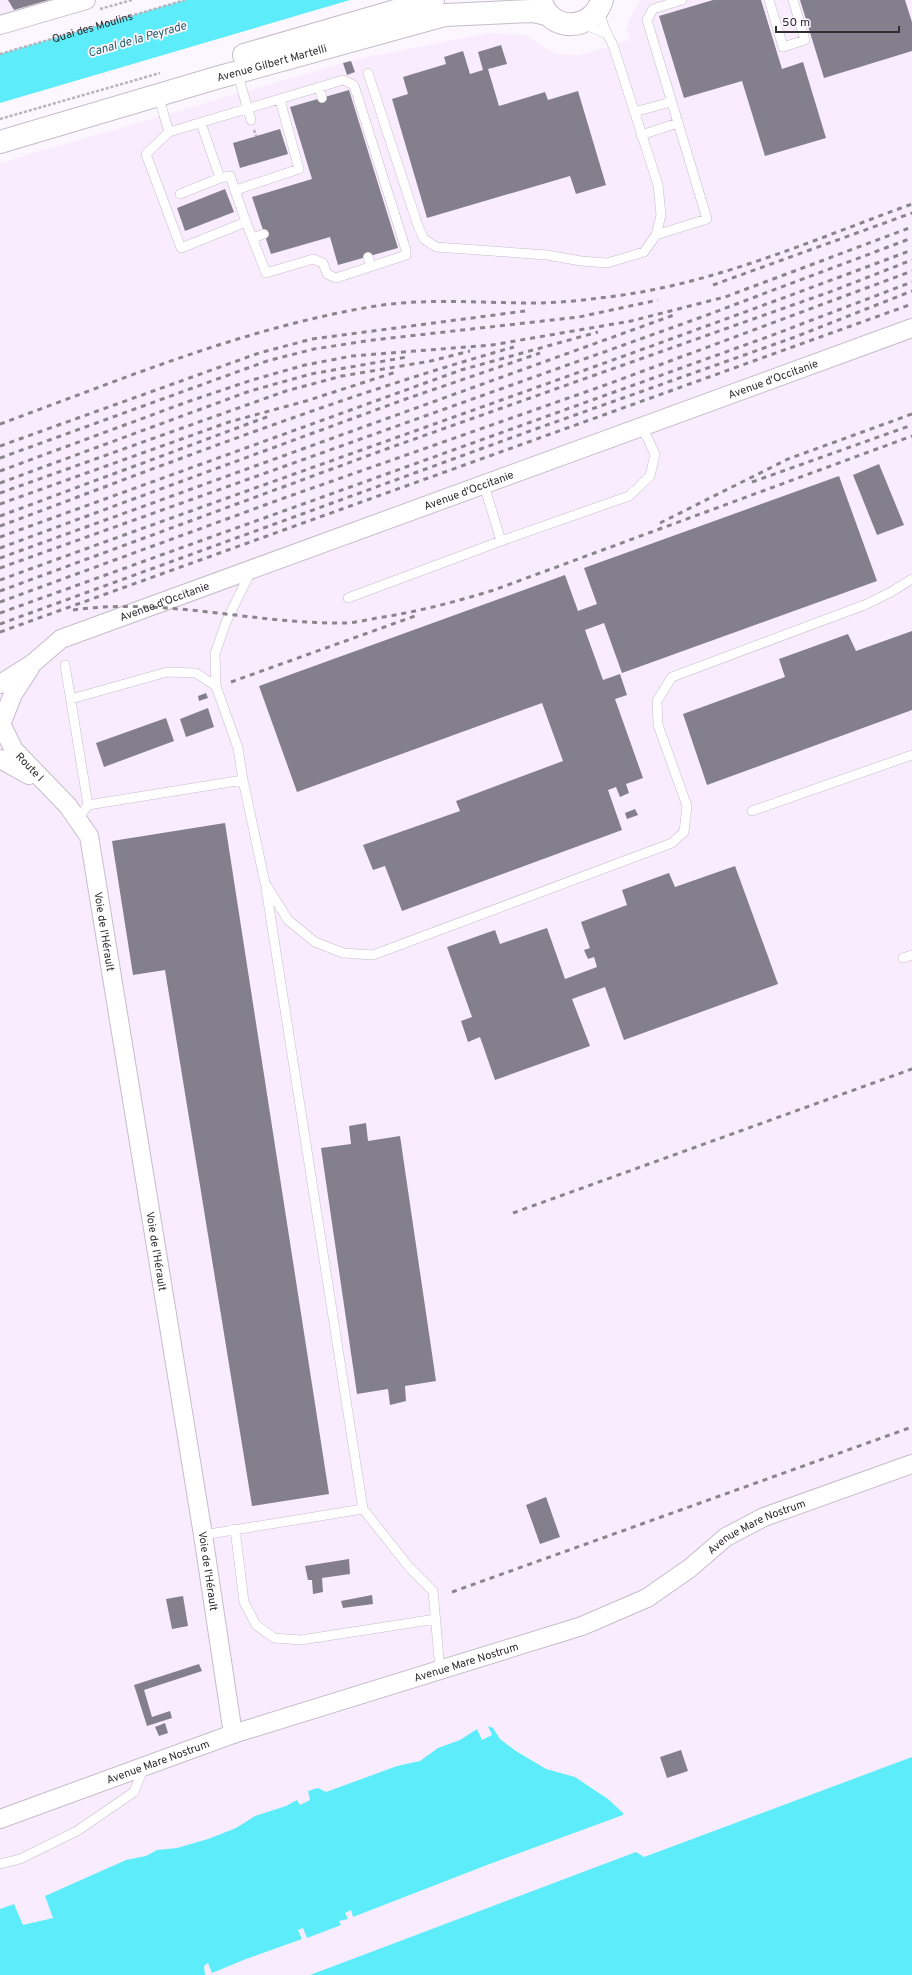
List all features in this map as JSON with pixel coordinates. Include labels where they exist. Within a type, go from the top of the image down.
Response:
[{"type":"main road","name":"Avenue Gilbert Martelli","points":[[0,126],[434,0]]},
{"type":"main road","name":"Avenue Gilbert Martelli","points":[[0,142],[237,72],[445,15],[532,11],[544,7]]},
{"type":"main road","points":[[544,7],[554,20],[563,24],[572,25],[597,7]]},
{"type":"street","points":[[0,25],[86,0]]},
{"type":"street","name":"Avenue d'Occitanie","points":[[0,684],[32,664],[61,639],[912,328]]},
{"type":"street","name":"Avenue d'Occitanie","points":[[1,723],[13,694],[32,664]]},
{"type":"street","name":"Route I","points":[[1,723],[14,750],[45,784]]},
{"type":"street","name":"Route I","points":[[0,759],[45,784]]},
{"type":"street","name":"Voie de l'Hérault","points":[[45,784],[68,806],[89,836],[203,1535],[233,1734]]},
{"type":"street","name":"Avenue Mare Nostrum","points":[[0,1819],[233,1734],[582,1626],[647,1598],[690,1568],[726,1537],[764,1517],[912,1464]]},
{"type":"lane","points":[[656,235],[707,219],[647,20],[653,9],[682,0]]},
{"type":"lane","points":[[769,0],[783,46],[805,40],[793,0]]},
{"type":"lane","points":[[368,73],[418,226],[424,239],[436,246],[546,255],[581,261],[607,263],[644,252],[656,235],[661,215],[658,186],[613,46],[606,34],[597,7]]},
{"type":"lane","points":[[597,7],[606,34]]},
{"type":"lane","points":[[237,72],[251,120]]},
{"type":"lane","points":[[180,194],[220,178],[230,176],[266,273],[314,259],[323,263],[326,274],[336,278],[406,255],[406,250],[354,85],[343,80],[169,132],[146,154],[181,248],[246,222]]},
{"type":"lane","points":[[319,88],[322,98]]},
{"type":"lane","points":[[158,95],[169,132]]},
{"type":"lane","points":[[236,190],[299,169],[280,100]]},
{"type":"lane","points":[[634,112],[671,102]]},
{"type":"lane","points":[[201,123],[220,178]]},
{"type":"lane","points":[[641,135],[678,123]]},
{"type":"lane","points":[[253,238],[264,234]]},
{"type":"lane","points":[[368,257],[371,266]]},
{"type":"lane","points":[[348,598],[501,541],[629,496],[650,476],[656,454],[642,427]]},
{"type":"lane","points":[[484,485],[501,541]]},
{"type":"lane","points":[[252,569],[226,622],[215,654],[216,686],[238,748],[243,780],[265,883],[363,1509],[409,1567],[433,1591],[440,1670]]},
{"type":"lane","points":[[265,883],[288,920],[315,942],[343,953],[373,955],[672,843],[684,832],[687,806],[658,725],[657,701],[672,677],[866,604],[891,592],[912,579]]},
{"type":"lane","points":[[65,665],[88,805],[78,820]]},
{"type":"lane","points":[[71,698],[167,672],[196,673],[216,686]]},
{"type":"lane","points":[[752,811],[912,755]]},
{"type":"lane","points":[[88,805],[243,780]]},
{"type":"lane","points":[[903,958],[912,955]]},
{"type":"lane","points":[[203,1535],[235,1528],[363,1509]]},
{"type":"lane","points":[[235,1528],[244,1602],[256,1625],[274,1638],[301,1640],[436,1619]]},
{"type":"lane","points":[[0,1864],[20,1859],[77,1831],[134,1792],[145,1766]]},
{"type":"path","name":"Quai des Moulins","points":[[0,54],[185,0]]},
{"type":"shaded area","points":[[0,0],[49,0],[0,14]]},
{"type":"shaded area","points":[[640,0],[912,0],[912,1757],[643,1857],[636,1852],[310,1975],[205,1975],[203,1965],[209,1963],[212,1973],[302,1939],[298,1930],[303,1928],[307,1937],[341,1925],[339,1921],[345,1919],[345,1913],[351,1910],[353,1917],[487,1865],[623,1815],[608,1799],[595,1789],[575,1777],[546,1769],[500,1739],[493,1728],[488,1726],[492,1735],[481,1740],[477,1729],[460,1740],[438,1748],[420,1761],[397,1766],[326,1792],[318,1788],[308,1792],[311,1800],[300,1805],[297,1800],[286,1806],[255,1816],[236,1828],[208,1839],[177,1848],[157,1850],[146,1856],[126,1860],[45,1896],[53,1918],[23,1925],[14,1904],[0,1909],[0,163],[353,60],[488,33],[525,35],[555,54],[578,55],[588,53],[630,40],[627,31],[629,21]]},
{"type":"water","name":"Canal de la Peyrade","points":[[185,0],[350,0],[0,103],[0,54]]},
{"type":"water","points":[[488,1726],[493,1728],[500,1739],[516,1751],[546,1769],[575,1777],[608,1799],[623,1813],[623,1815],[487,1865],[353,1917],[351,1910],[345,1913],[348,1919],[339,1921],[341,1925],[307,1938],[303,1928],[298,1930],[302,1939],[212,1973],[208,1963],[204,1966],[205,1975],[0,1975],[0,1909],[14,1904],[23,1925],[53,1918],[45,1896],[126,1860],[146,1856],[157,1850],[177,1848],[208,1839],[236,1828],[255,1816],[286,1806],[297,1800],[300,1805],[310,1800],[308,1791],[318,1788],[326,1792],[397,1766],[420,1761],[438,1748],[460,1740],[477,1729],[482,1740],[492,1735]]},
{"type":"water","points":[[912,1757],[912,1975],[310,1975],[636,1852],[644,1857]]},
{"type":"building","points":[[8,0],[49,0],[14,10]]},
{"type":"building","points":[[713,0],[761,0],[782,69],[803,62],[826,138],[765,156],[742,81],[684,98],[659,16]]},
{"type":"building","points":[[800,0],[905,0],[912,22],[912,51],[824,78]]},
{"type":"building","points":[[501,45],[507,64],[488,69],[499,106],[545,92],[548,100],[578,91],[606,185],[576,194],[570,176],[427,218],[392,99],[408,94],[403,77],[446,64],[444,57],[463,51],[470,74],[483,70],[478,52]]},
{"type":"building","points":[[351,61],[355,72],[347,75],[343,63]]},
{"type":"building","points":[[349,90],[398,248],[338,265],[330,237],[271,254],[252,197],[312,179],[290,107]]},
{"type":"building","points":[[280,129],[288,154],[240,168],[233,143]]},
{"type":"building","points":[[225,189],[234,212],[185,231],[177,208]]},
{"type":"building","points":[[879,464],[904,525],[877,535],[853,475]]},
{"type":"building","points":[[839,476],[877,581],[622,673],[604,623],[585,630],[603,680],[620,674],[627,695],[615,699],[643,778],[626,784],[629,793],[620,797],[616,787],[608,790],[622,830],[402,911],[385,866],[373,870],[363,845],[460,811],[456,801],[563,761],[542,703],[297,792],[259,686],[565,575],[578,611],[597,604],[584,568]]},
{"type":"building","points":[[912,631],[912,710],[707,785],[683,714],[785,677],[779,659],[848,634],[856,651]]},
{"type":"building","points":[[206,693],[208,698],[199,701],[198,696]]},
{"type":"building","points":[[208,708],[214,727],[186,737],[180,719]]},
{"type":"building","points":[[166,718],[174,741],[104,767],[96,743]]},
{"type":"building","points":[[635,809],[638,815],[627,819],[625,813]]},
{"type":"building","points":[[225,823],[329,1494],[252,1506],[165,970],[133,975],[112,841]]},
{"type":"building","points":[[735,866],[778,984],[624,1040],[605,987],[572,999],[590,1046],[495,1080],[480,1037],[468,1042],[461,1021],[472,1017],[447,947],[495,930],[500,944],[547,928],[565,979],[597,967],[594,957],[588,959],[584,950],[590,948],[581,922],[627,905],[622,890],[669,873],[675,887]]},
{"type":"building","points":[[366,1123],[368,1141],[400,1136],[436,1381],[405,1386],[406,1401],[390,1405],[388,1389],[357,1394],[321,1148],[351,1144],[349,1126]]},
{"type":"building","points":[[546,1497],[560,1537],[540,1544],[526,1505]]},
{"type":"building","points":[[349,1559],[350,1574],[322,1578],[323,1592],[313,1594],[312,1580],[308,1580],[305,1566]]},
{"type":"building","points":[[372,1595],[373,1604],[343,1608],[341,1601]]},
{"type":"building","points":[[183,1596],[188,1626],[172,1629],[166,1599]]},
{"type":"building","points":[[199,1664],[202,1671],[144,1690],[152,1717],[170,1711],[172,1718],[147,1726],[134,1685]]},
{"type":"building","points":[[165,1723],[168,1733],[159,1736],[155,1727]]},
{"type":"building","points":[[681,1750],[688,1771],[667,1778],[660,1757]]},
{"type":"railway","points":[[0,424],[185,356],[280,327],[328,315],[376,306],[415,302],[549,303],[640,292],[680,284],[758,261],[912,204]]},
{"type":"railway","points":[[713,285],[912,213]]},
{"type":"railway","points":[[0,471],[187,402],[252,380],[305,365],[352,356],[492,345],[631,321],[725,297],[912,227]]},
{"type":"railway","points":[[0,568],[699,318],[912,238]]},
{"type":"railway","points":[[0,580],[684,334],[912,250]]},
{"type":"railway","points":[[0,591],[389,448],[835,290],[912,260]]},
{"type":"railway","points":[[0,602],[284,498],[611,383],[912,271]]},
{"type":"railway","points":[[0,613],[770,336],[912,282]]},
{"type":"railway","points":[[0,624],[530,431],[795,337],[912,291]]},
{"type":"railway","points":[[0,458],[267,361],[314,349],[373,340],[579,317],[658,300]]},
{"type":"railway","points":[[0,632],[912,304]]},
{"type":"railway","points":[[0,446],[259,353],[312,339],[525,311]]},
{"type":"railway","points":[[0,558],[674,315]]},
{"type":"railway","points":[[0,537],[461,370],[598,332]]},
{"type":"railway","points":[[0,526],[255,431],[384,387],[514,347]]},
{"type":"railway","points":[[0,493],[286,391],[342,376],[431,361],[470,351]]},
{"type":"railway","points":[[0,548],[403,400],[540,353]]},
{"type":"railway","points":[[0,483],[250,391],[311,374],[407,357]]},
{"type":"railway","points":[[0,504],[229,422],[306,401],[396,372]]},
{"type":"railway","points":[[660,523],[788,459],[912,414]]},
{"type":"railway","points":[[0,516],[272,415]]},
{"type":"railway","points":[[752,482],[912,425]]},
{"type":"railway","points":[[73,610],[107,607],[141,607],[175,609],[276,620],[344,623],[407,613],[450,603],[494,590],[912,436]]},
{"type":"railway","points":[[231,682],[415,616]]},
{"type":"railway","points":[[513,1213],[912,1069]]},
{"type":"railway","points":[[452,1592],[912,1427]]}]
